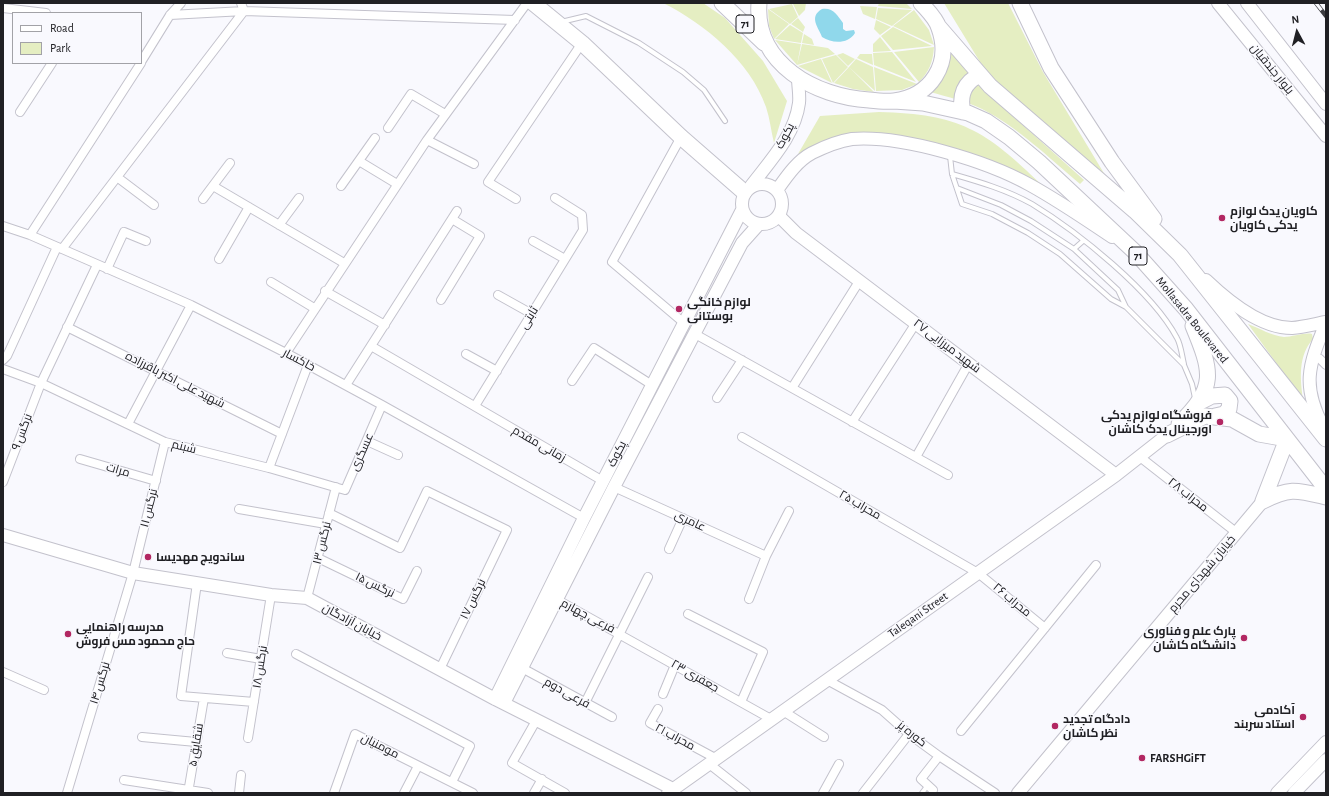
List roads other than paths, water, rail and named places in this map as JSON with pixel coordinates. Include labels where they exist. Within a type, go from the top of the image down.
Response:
[{"type":"highway","points":[[533,3],[559,22],[681,137],[748,189]]},
{"type":"highway","points":[[546,3],[559,22]]},
{"type":"highway","name":"71","points":[[722,3],[768,47],[786,69],[798,78],[831,93],[850,99],[894,101],[915,94],[928,86],[939,70],[942,62],[943,46],[937,23]]},
{"type":"highway","name":"71","points":[[760,3],[761,29],[768,47]]},
{"type":"highway","name":"71","points":[[921,3],[980,75],[1007,102],[1135,211],[1180,256],[1326,439]]},
{"type":"highway","points":[[934,3],[937,23]]},
{"type":"highway","points":[[1020,3],[1051,68],[1076,108],[1112,162],[1180,256]]},
{"type":"highway","points":[[963,112],[961,100],[965,88],[972,80],[980,75]]},
{"type":"highway","name":"Mollasadra Boulevared","points":[[894,101],[923,103],[963,112],[986,121],[1009,137],[1075,195],[1135,252],[1186,309],[1326,489]]},
{"type":"highway","points":[[1186,309],[1208,368],[1207,384],[1196,406]]},
{"type":"highway","points":[[1167,435],[1196,406],[1218,394],[1227,397],[1230,400],[1229,409],[1224,414],[1215,416]]},
{"type":"highway","points":[[1167,435],[1205,416],[1215,416],[1232,419],[1259,434],[1287,439],[1276,462],[1274,475],[1263,501]]},
{"type":"highway","points":[[1259,434],[1269,446],[1276,462]]},
{"type":"highway","points":[[1263,501],[1280,492],[1289,490],[1326,498]]},
{"type":"street","points":[[142,60],[170,15],[181,3]]},
{"type":"street","points":[[286,353],[325,291],[427,140],[527,3]]},
{"type":"street","name":"بلوار جندقیان","points":[[1218,3],[1326,136]]},
{"type":"street","name":"بلوار جندقیان","points":[[1247,3],[1326,104]]},
{"type":"street","points":[[170,15],[242,7],[515,20]]},
{"type":"street","points":[[3,360],[7,356],[59,248],[117,177],[242,7]]},
{"type":"street","points":[[3,8],[37,12]]},
{"type":"street","points":[[516,199],[488,182],[582,43]]},
{"type":"street","points":[[20,112],[51,64]]},
{"type":"street","points":[[30,235],[140,64]]},
{"type":"street","name":"پکوک","points":[[748,189],[779,149],[791,129],[799,103],[798,78]]},
{"type":"street","points":[[388,128],[411,94],[445,114]]},
{"type":"street","points":[[681,137],[612,262],[684,323]]},
{"type":"street","points":[[341,186],[375,138]]},
{"type":"street","points":[[427,140],[474,164]]},
{"type":"street","points":[[777,190],[790,170],[811,154],[827,146],[852,140],[878,140],[924,147],[969,159],[1029,184],[1135,252]]},
{"type":"street","points":[[359,161],[397,184]]},
{"type":"street","points":[[203,199],[230,163]]},
{"type":"street","points":[[117,177],[154,205]]},
{"type":"street","points":[[760,183],[769,185],[777,190],[782,202],[779,216],[772,222],[759,224],[754,223],[747,218],[742,210],[741,201],[748,189],[760,183]]},
{"type":"street","points":[[213,186],[344,263]]},
{"type":"street","points":[[279,225],[299,198]]},
{"type":"street","name":"ثابتی","points":[[475,406],[583,230],[584,220],[582,215],[555,198]]},
{"type":"street","points":[[219,259],[249,207]]},
{"type":"street","name":"پکوک","points":[[500,701],[584,518],[742,210]]},
{"type":"street","points":[[346,385],[457,211]]},
{"type":"street","name":"شهید میرزایی ۲۷","points":[[779,216],[796,233],[1116,475]]},
{"type":"street","points":[[441,300],[480,236],[452,219]]},
{"type":"street","name":"پکوک","points":[[500,701],[522,668],[633,450],[742,243],[759,224]]},
{"type":"street","name":"خاکسار","points":[[3,226],[30,235],[191,305],[346,385],[584,518]]},
{"type":"street","points":[[107,269],[124,232],[146,241]]},
{"type":"street","points":[[533,241],[565,259]]},
{"type":"street","points":[[1180,256],[1222,294],[1240,307],[1264,320],[1281,327],[1292,328],[1326,322]]},
{"type":"street","name":"نرگس ۹","points":[[3,482],[41,383],[97,265]]},
{"type":"street","points":[[792,388],[860,280]]},
{"type":"street","points":[[270,282],[314,308]]},
{"type":"street","points":[[325,291],[385,324]]},
{"type":"street","points":[[498,295],[532,314]]},
{"type":"street","points":[[128,424],[191,305]]},
{"type":"street","points":[[1326,322],[1314,350],[1309,378],[1313,405],[1326,431]]},
{"type":"street","points":[[852,422],[916,323]]},
{"type":"street","name":"شهید علی اکبر باقرزاده","points":[[67,327],[282,434]]},
{"type":"street","points":[[695,334],[948,475]]},
{"type":"street","name":"زمانی مقدم","points":[[371,346],[603,481]]},
{"type":"street","points":[[572,381],[594,348],[652,385]]},
{"type":"street","points":[[466,354],[497,371]]},
{"type":"street","points":[[717,398],[742,360]]},
{"type":"street","points":[[916,457],[969,363]]},
{"type":"street","points":[[269,468],[308,365]]},
{"type":"street","name":"شبنم","points":[[3,369],[41,383],[165,442],[269,468],[336,487]]},
{"type":"street","name":"عسگری","points":[[336,487],[345,490],[382,405]]},
{"type":"street","name":"Taleqani Street","points":[[671,791],[711,761],[1116,475],[1167,435]]},
{"type":"street","name":"محراب ۲۵","points":[[742,437],[978,573]]},
{"type":"street","points":[[367,441],[398,455]]},
{"type":"street","name":"نرگس ۱۱","points":[[133,573],[165,442]]},
{"type":"street","points":[[621,445],[633,450]]},
{"type":"street","name":"محراب ۲۸","points":[[1140,457],[1237,533]]},
{"type":"street","name":"مرات","points":[[80,459],[156,480]]},
{"type":"street","name":"نرگس ۱۳","points":[[307,598],[336,487]]},
{"type":"street","name":"عامری","points":[[614,487],[766,556]]},
{"type":"street","name":"نرگس ۱۷","points":[[329,513],[400,548],[427,491],[507,530],[440,669]]},
{"type":"street","name":"خیابان شهدای محرم","points":[[1018,793],[1263,501]]},
{"type":"street","points":[[239,509],[326,524]]},
{"type":"street","points":[[749,599],[766,556],[789,511]]},
{"type":"street","points":[[669,550],[683,518]]},
{"type":"street","name":"خیابان آزادگان","points":[[3,535],[133,573],[271,595],[307,598],[671,791]]},
{"type":"street","name":"نرگس ۱۵","points":[[318,558],[403,599],[418,571]]},
{"type":"street","points":[[961,732],[1096,565]]},
{"type":"street","name":"نرگس ۱۴","points":[[67,793],[133,573]]},
{"type":"street","name":"محراب ۲۶","points":[[978,573],[1045,628]]},
{"type":"street","points":[[585,703],[648,577]]},
{"type":"street","points":[[197,583],[181,696],[254,702]]},
{"type":"street","name":"نرگس ۱۸","points":[[248,738],[271,595]]},
{"type":"street","name":"فرعی چهارم","points":[[556,599],[619,634]]},
{"type":"street","points":[[688,614],[763,652],[741,702]]},
{"type":"street","name":"جعفری ۲۳","points":[[619,634],[771,719]]},
{"type":"street","points":[[226,653],[261,659]]},
{"type":"street","points":[[296,654],[470,746],[452,782]]},
{"type":"street","points":[[663,694],[675,665]]},
{"type":"street","name":"فرعی دوم","points":[[522,668],[612,718]]},
{"type":"street","points":[[3,672],[44,690]]},
{"type":"street","name":"کوره پز","points":[[827,680],[882,710],[909,734],[995,793]]},
{"type":"street","name":"شقایق ۵","points":[[188,791],[204,698]]},
{"type":"street","name":"محراب ۲۱","points":[[658,709],[650,723],[711,761]]},
{"type":"street","points":[[783,711],[824,737]]},
{"type":"street","points":[[537,719],[512,762],[565,793]]},
{"type":"street","name":"مومنیان","points":[[334,793],[355,734],[418,766]]},
{"type":"street","points":[[863,793],[909,734]]},
{"type":"street","points":[[142,737],[196,742]]},
{"type":"street","points":[[1277,793],[1326,742]]},
{"type":"street","points":[[930,788],[921,779],[939,756]]},
{"type":"street","points":[[1294,793],[1326,760]]},
{"type":"street","points":[[711,761],[746,793]]},
{"type":"street","points":[[823,793],[839,764]]},
{"type":"street","points":[[404,793],[418,766],[473,793]]},
{"type":"street","points":[[239,793],[241,775]]},
{"type":"street","points":[[534,793],[542,779]]},
{"type":"street","points":[[124,780],[208,793]]},
{"type":"lane","points":[[559,22],[586,16],[639,43],[683,72],[704,90],[725,121]]},
{"type":"lane","points":[[950,154],[952,174],[962,204],[992,214],[1028,233],[1060,254],[1111,299],[1126,307],[1184,365]]},
{"type":"lane","points":[[952,174],[992,186],[1031,204],[1111,262],[1154,306],[1178,339],[1184,365],[1192,384],[1196,406]]},
{"type":"lane","points":[[957,188],[1001,204],[1031,221],[1074,249],[1118,290],[1126,307]]},
{"type":"lane","points":[[1074,249],[1083,241]]},
{"type":"lane","points":[[922,793],[930,788]]},
{"type":"water","points":[[822,9],[829,9],[837,15],[843,23],[843,29],[846,31],[854,30],[855,33],[852,37],[844,41],[835,42],[822,37],[815,19],[818,12]]},
{"type":"railway","points":[[1316,3],[1326,16]]},
{"type":"place","name":"کاویان یدک لوازم یدکی کاویان","points":[[1222,218]]},
{"type":"place","name":"لوازم خانگی بوستانی","points":[[679,309]]},
{"type":"place","name":"فروشگاه لوازم یدکی اورجینال یدک کاشان","points":[[1220,422]]},
{"type":"place","name":"ساندویچ مهدیسا","points":[[148,557]]},
{"type":"place","name":"مدرسه راهنمایی حاج محمود مس فروش","points":[[68,634]]},
{"type":"place","name":"پارک علم و فناوری دانشگاه کاشان","points":[[1244,638]]},
{"type":"place","name":"آکادمی استاد سربند","points":[[1303,717]]},
{"type":"place","name":"دادگاه تجدید نظر کاشان","points":[[1055,726]]},
{"type":"place","name":"FARSHGiFT","points":[[1142,758]]}]
